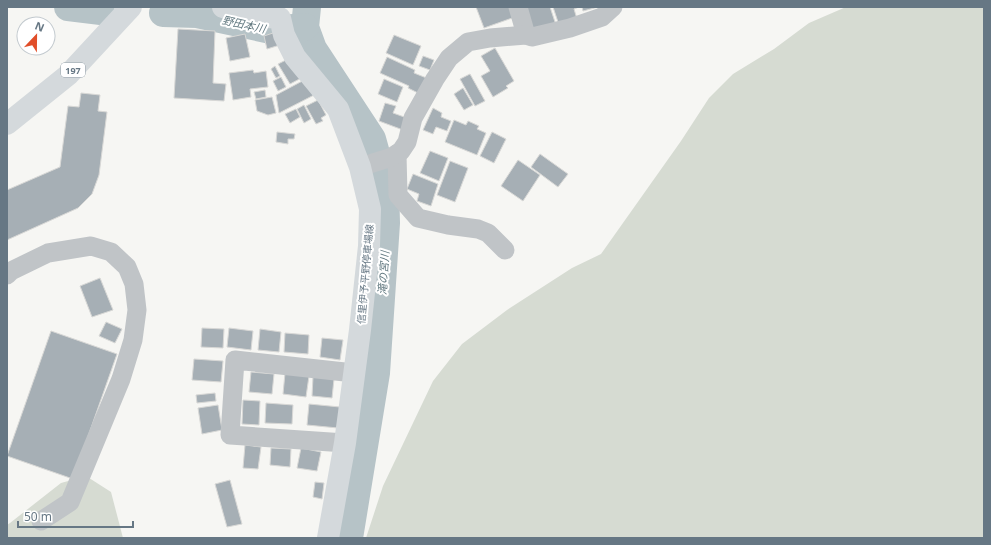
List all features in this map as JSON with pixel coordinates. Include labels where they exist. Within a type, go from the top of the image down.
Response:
[{"type":"main road","name":"197","points":[[7,124],[68,75],[131,7]]},
{"type":"main road","name":"信里伊予平野停車場線","points":[[223,7],[253,16],[281,13],[284,35],[295,57],[338,109],[363,166],[370,209],[369,246],[345,443],[328,538]]},
{"type":"street","points":[[518,7],[526,35]]},
{"type":"street","points":[[363,166],[395,156],[407,142],[413,118],[449,58],[468,42],[490,38],[526,35],[532,38],[570,28],[602,17],[613,7]]},
{"type":"street","points":[[395,156],[398,195],[418,218],[448,225],[478,229],[488,233],[505,250]]},
{"type":"street","points":[[7,275],[11,271],[48,253],[91,246],[111,252],[127,267],[134,284],[137,310],[133,340],[121,379],[70,502],[41,521]]},
{"type":"street","points":[[345,443],[230,435],[236,360],[354,373]]},
{"type":"shaded area","points":[[846,7],[984,7],[984,538],[366,538],[383,486],[433,381],[462,344],[507,310],[572,268],[601,254],[681,141],[709,98],[733,74],[774,49],[809,23]]},
{"type":"shaded area","points":[[86,476],[111,492],[123,538],[7,538],[7,525],[61,483]]},
{"type":"building","points":[[476,7],[511,7],[515,17],[484,28]]},
{"type":"building","points":[[527,7],[550,7],[556,25],[530,30]]},
{"type":"building","points":[[553,7],[579,7],[574,9],[577,19],[559,25]]},
{"type":"building","points":[[582,7],[598,7],[583,11]]},
{"type":"building","points":[[178,29],[215,31],[213,83],[226,84],[224,101],[174,98]]},
{"type":"building","points":[[279,31],[283,44],[267,49],[264,36]]},
{"type":"building","points":[[245,34],[250,57],[230,61],[226,38]]},
{"type":"building","points":[[394,35],[421,46],[413,65],[386,53]]},
{"type":"building","points":[[495,48],[514,81],[506,86],[508,88],[493,97],[481,76],[490,71],[481,56]]},
{"type":"building","points":[[294,56],[305,76],[290,84],[278,64]]},
{"type":"building","points":[[423,56],[434,60],[430,70],[419,66]]},
{"type":"building","points":[[387,57],[415,70],[414,73],[429,79],[420,94],[408,88],[409,86],[380,73]]},
{"type":"building","points":[[275,66],[280,76],[276,78],[271,69]]},
{"type":"building","points":[[253,70],[254,73],[266,71],[268,87],[250,89],[251,97],[233,100],[229,73]]},
{"type":"building","points":[[470,74],[485,101],[475,106],[460,79]]},
{"type":"building","points":[[281,77],[286,87],[278,91],[273,81]]},
{"type":"building","points":[[308,78],[316,94],[279,113],[276,95]]},
{"type":"building","points":[[384,79],[403,87],[397,102],[378,94]]},
{"type":"building","points":[[463,88],[473,105],[464,110],[454,94]]},
{"type":"building","points":[[265,90],[266,97],[256,99],[254,92]]},
{"type":"building","points":[[81,93],[100,95],[98,111],[107,112],[99,175],[92,194],[78,208],[7,240],[7,190],[60,167],[68,106],[79,107]]},
{"type":"building","points":[[272,97],[276,113],[268,115],[257,111],[255,100]]},
{"type":"building","points":[[318,100],[326,115],[321,118],[323,121],[316,124],[306,106]]},
{"type":"building","points":[[385,103],[396,106],[393,113],[407,118],[403,130],[379,121]]},
{"type":"building","points":[[304,105],[311,119],[304,123],[297,109]]},
{"type":"building","points":[[433,108],[442,113],[441,117],[451,121],[447,131],[436,127],[433,134],[423,130]]},
{"type":"building","points":[[296,109],[300,117],[290,123],[285,114]]},
{"type":"building","points":[[454,120],[466,125],[468,121],[479,126],[477,129],[486,133],[477,155],[445,142]]},
{"type":"building","points":[[277,132],[295,134],[294,139],[288,139],[288,144],[276,142]]},
{"type":"building","points":[[492,132],[506,139],[494,163],[480,156]]},
{"type":"building","points":[[430,151],[448,158],[439,181],[420,173]]},
{"type":"building","points":[[540,154],[568,174],[558,187],[531,167]]},
{"type":"building","points":[[518,160],[540,175],[523,201],[501,186]]},
{"type":"building","points":[[450,161],[468,168],[455,202],[437,195]]},
{"type":"building","points":[[413,174],[438,184],[431,206],[417,201],[419,194],[407,189]]},
{"type":"building","points":[[100,278],[113,310],[92,317],[80,286]]},
{"type":"building","points":[[106,322],[122,329],[115,343],[99,336]]},
{"type":"building","points":[[202,328],[224,329],[223,348],[201,347]]},
{"type":"building","points":[[229,328],[253,331],[251,350],[227,347]]},
{"type":"building","points":[[260,329],[281,332],[279,352],[258,350]]},
{"type":"building","points":[[51,331],[117,354],[73,479],[7,456]]},
{"type":"building","points":[[285,333],[309,335],[308,354],[284,352]]},
{"type":"building","points":[[322,338],[343,340],[340,360],[320,357]]},
{"type":"building","points":[[194,359],[223,361],[221,382],[192,380]]},
{"type":"building","points":[[251,372],[274,374],[272,394],[249,392]]},
{"type":"building","points":[[285,373],[309,376],[306,397],[283,394]]},
{"type":"building","points":[[313,377],[334,379],[332,398],[312,396]]},
{"type":"building","points":[[215,393],[216,401],[197,403],[196,395]]},
{"type":"building","points":[[243,400],[260,401],[259,425],[242,424]]},
{"type":"building","points":[[266,403],[293,405],[292,424],[265,423]]},
{"type":"building","points":[[309,404],[340,407],[338,428],[307,425]]},
{"type":"building","points":[[218,405],[222,430],[202,434],[198,408]]},
{"type":"building","points":[[245,445],[261,447],[258,469],[243,468]]},
{"type":"building","points":[[271,448],[291,449],[290,467],[270,465]]},
{"type":"building","points":[[301,448],[321,452],[317,471],[297,468]]},
{"type":"building","points":[[230,480],[242,524],[227,527],[215,484]]},
{"type":"building","points":[[315,482],[324,483],[322,499],[313,497]]},
{"type":"waterway","name":"野田本川","points":[[68,7],[101,11]]},
{"type":"waterway","name":"滝の宮川","points":[[307,7],[305,27],[313,49],[372,139],[385,186],[386,223],[376,373],[349,538]]},
{"type":"waterway","name":"野田本川","points":[[163,13],[197,14],[271,30],[305,27]]}]
